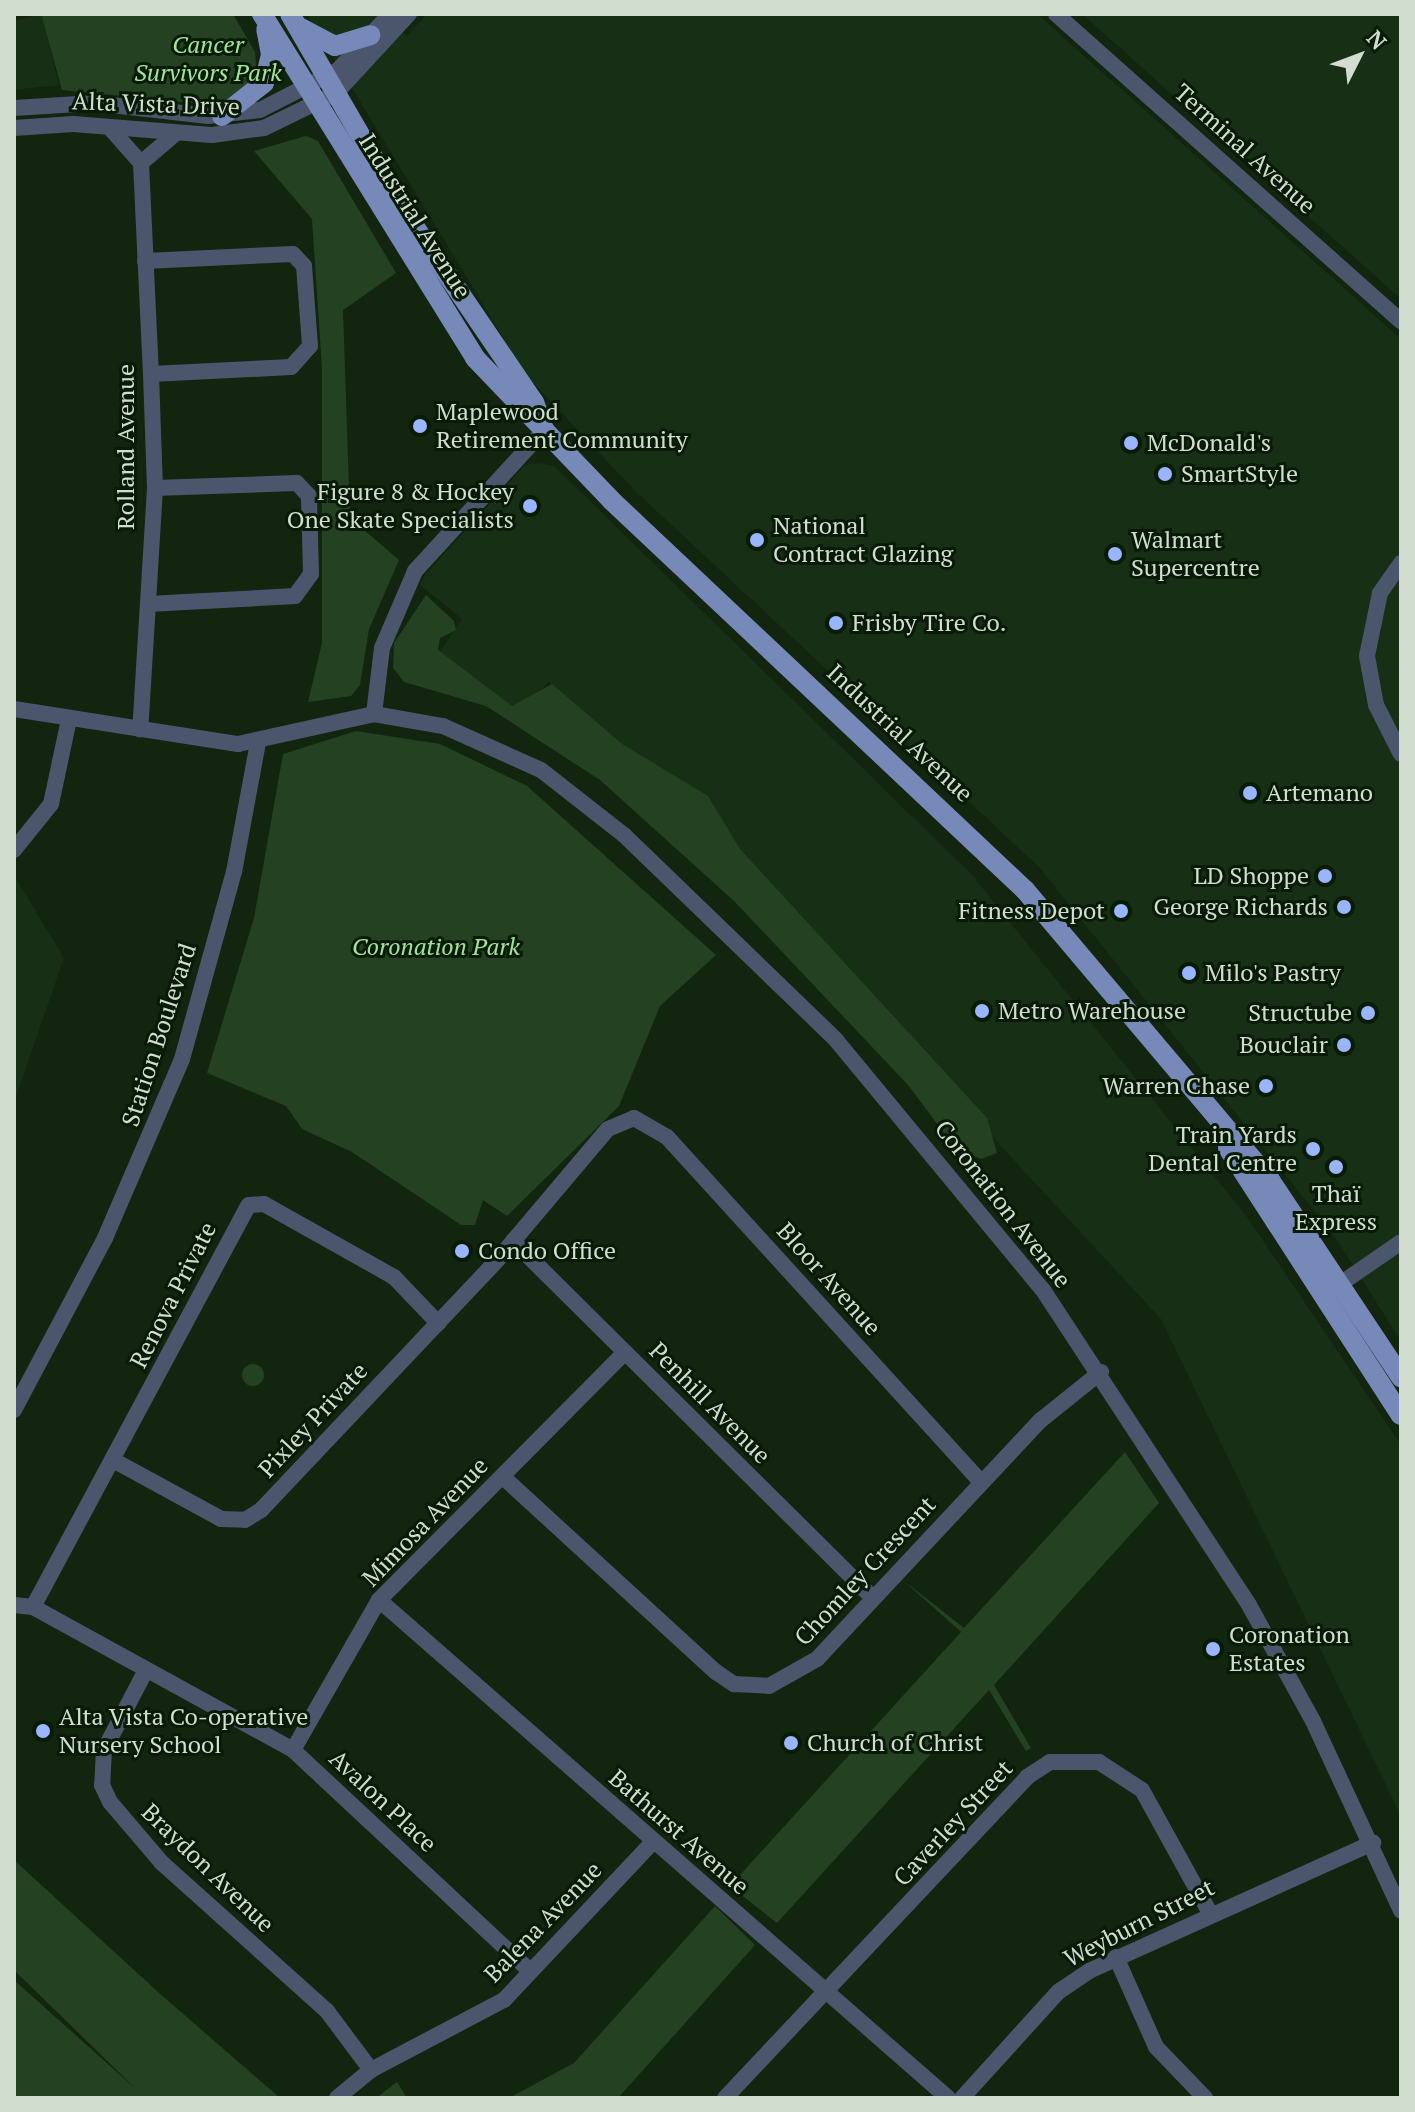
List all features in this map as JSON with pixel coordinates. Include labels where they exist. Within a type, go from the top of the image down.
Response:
[{"type":"main road","name":"Industrial Avenue","points":[[261,14],[475,358],[544,430],[1025,890],[1196,1097],[1270,1180],[1342,1283],[1401,1377]]},
{"type":"main road","points":[[222,116],[253,97],[267,75],[270,44],[261,14]]},
{"type":"main road","name":"Industrial Avenue","points":[[294,20],[416,230],[534,402],[544,430]]},
{"type":"main road","points":[[294,20],[335,46],[370,35]]},
{"type":"main road","name":"Industrial Avenue","points":[[1196,1097],[1401,1415]]},
{"type":"street","points":[[332,86],[370,35],[390,14]]},
{"type":"street","points":[[332,86],[409,14]]},
{"type":"street","name":"Terminal Avenue","points":[[1056,14],[1401,321]]},
{"type":"street","name":"Alta Vista Drive","points":[[14,128],[250,132],[332,86]]},
{"type":"street","name":"Alta Vista Drive","points":[[14,108],[94,103],[222,116],[311,98]]},
{"type":"street","points":[[110,128],[141,163],[176,133]]},
{"type":"street","name":"Rolland Avenue","points":[[140,730],[155,488],[141,163]]},
{"type":"street","points":[[145,261],[293,254],[304,266],[310,346],[291,367],[151,374]]},
{"type":"street","points":[[14,709],[140,730],[258,743],[374,714],[382,648],[415,571],[544,430]]},
{"type":"street","points":[[148,604],[295,596],[311,574],[309,496],[297,483],[155,488]]},
{"type":"street","points":[[1401,563],[1380,593],[1367,656],[1376,705],[1401,754]]},
{"type":"street","name":"Coronation Avenue","points":[[374,714],[451,729],[507,751],[575,794],[655,861],[881,1090],[991,1222],[1101,1372],[1249,1605],[1373,1843],[1401,1911]]},
{"type":"street","points":[[14,850],[51,804],[69,719]]},
{"type":"street","name":"Station Boulevard","points":[[14,1410],[105,1238],[182,1059],[234,872],[258,743]]},
{"type":"street","name":"Pixley Private","points":[[113,1460],[221,1519],[245,1520],[438,1323],[608,1129],[634,1118]]},
{"type":"street","name":"Bloor Avenue","points":[[634,1118],[667,1137],[981,1482]]},
{"type":"street","name":"Renova Private","points":[[33,1607],[249,1205],[264,1204],[394,1277],[438,1323]]},
{"type":"street","name":"Penhill Avenue","points":[[513,1241],[873,1598]]},
{"type":"street","points":[[1323,1295],[1401,1242]]},
{"type":"street","name":"Mimosa Avenue","points":[[293,1750],[379,1600],[625,1352]]},
{"type":"street","name":"Chomley Crescent","points":[[503,1477],[734,1684],[793,1679],[981,1482],[1101,1372]]},
{"type":"street","name":"Bathurst Avenue","points":[[379,1600],[948,2098]]},
{"type":"street","name":"Avalon Place","points":[[14,1605],[33,1607],[145,1672],[293,1750],[530,1971]]},
{"type":"street","name":"Braydon Avenue","points":[[145,1672],[104,1750],[102,1785],[110,1802],[162,1863],[327,2011],[371,2070]]},
{"type":"street","name":"Caverley Street","points":[[725,2098],[824,1989],[1027,1777],[1067,1757],[1099,1762],[1150,1799],[1210,1913]]},
{"type":"street","name":"Balena Avenue","points":[[337,2098],[371,2070],[504,2000],[653,1842]]},
{"type":"street","name":"Weyburn Street","points":[[962,2098],[1058,1992],[1116,1957],[1373,1843]]},
{"type":"street","points":[[1116,1957],[1156,2047],[1205,2098]]},
{"type":"shaded area","points":[[41,14],[59,85],[14,90],[14,21]]},
{"type":"shaded area","points":[[307,14],[385,14],[407,36],[427,14],[1037,14],[1401,339],[1401,1341],[1335,1237],[1040,868],[634,490],[526,375]]},
{"type":"shaded area","points":[[1082,14],[1401,14],[1401,299]]},
{"type":"shaded area","points":[[539,463],[554,466],[972,875],[1247,1217],[1401,1445],[1401,1816],[1161,1319],[685,805],[549,682],[517,712],[439,653],[462,619],[420,585],[425,575],[525,465]]},
{"type":"shaded area","points":[[14,875],[64,958],[14,1102]]},
{"type":"green space","name":"Cancer Survivors Park","points":[[41,14],[233,14],[255,52],[257,82],[222,106],[62,90]]},
{"type":"green space","points":[[306,136],[318,141],[396,273],[343,310],[350,518],[399,560],[369,629],[360,685],[351,696],[308,702],[322,643],[322,368],[312,219],[254,151]]},
{"type":"green space","points":[[426,595],[454,621],[456,630],[440,638],[438,650],[512,706],[552,684],[622,744],[708,796],[740,849],[987,1118],[997,1153],[981,1159],[956,1149],[908,1085],[734,901],[600,780],[486,706],[404,682],[393,668],[394,643]]},
{"type":"green space","name":"Coronation Park","points":[[356,731],[440,744],[527,786],[716,955],[660,1006],[619,1106],[507,1216],[483,1200],[475,1225],[461,1225],[352,1152],[302,1129],[286,1106],[207,1073],[254,918],[283,754]]},
{"type":"green space","points":[[253,1364],[261,1367],[264,1375],[261,1383],[253,1386],[245,1383],[242,1375],[245,1367]]},
{"type":"green space","points":[[1125,1452],[1159,1503],[994,1685],[1031,1748],[1026,1751],[989,1690],[777,1923],[730,1886],[961,1632],[904,1581],[964,1628]]},
{"type":"green space","points":[[14,1860],[280,2098],[14,2098],[14,1980],[137,2090],[14,1970]]},
{"type":"green space","points":[[715,1906],[755,1945],[618,2098],[509,2098],[574,2063]]},
{"type":"green space","points":[[397,2082],[407,2098],[376,2098]]},
{"type":"place","name":"Maplewood Retirement Community","points":[[420,426]]},
{"type":"place","name":"McDonald's","points":[[1131,443]]},
{"type":"place","name":"SmartStyle","points":[[1165,474]]},
{"type":"place","name":"Figure 8 & Hockey One Skate Specialists","points":[[530,506]]},
{"type":"place","name":"National Contract Glazing","points":[[757,540]]},
{"type":"place","name":"Walmart Supercentre","points":[[1115,554]]},
{"type":"place","name":"Frisby Tire Co.","points":[[836,623]]},
{"type":"place","name":"Artemano","points":[[1250,793]]},
{"type":"place","name":"LD Shoppe","points":[[1325,876]]},
{"type":"place","name":"George Richards","points":[[1344,907]]},
{"type":"place","name":"Fitness Depot","points":[[1121,911]]},
{"type":"place","name":"Milo's Pastry","points":[[1189,973]]},
{"type":"place","name":"Metro Warehouse","points":[[982,1011]]},
{"type":"place","name":"Structube","points":[[1368,1013]]},
{"type":"place","name":"Bouclair","points":[[1344,1045]]},
{"type":"place","name":"Warren Chase","points":[[1266,1086]]},
{"type":"place","name":"Train Yards Dental Centre","points":[[1313,1149]]},
{"type":"place","name":"Thaï Express","points":[[1336,1167]]},
{"type":"place","name":"Condo Office","points":[[462,1251]]},
{"type":"place","name":"Coronation Estates","points":[[1213,1649]]},
{"type":"place","name":"Alta Vista Co-operative Nursery School","points":[[43,1731]]},
{"type":"place","name":"Church of Christ","points":[[791,1743]]}]
